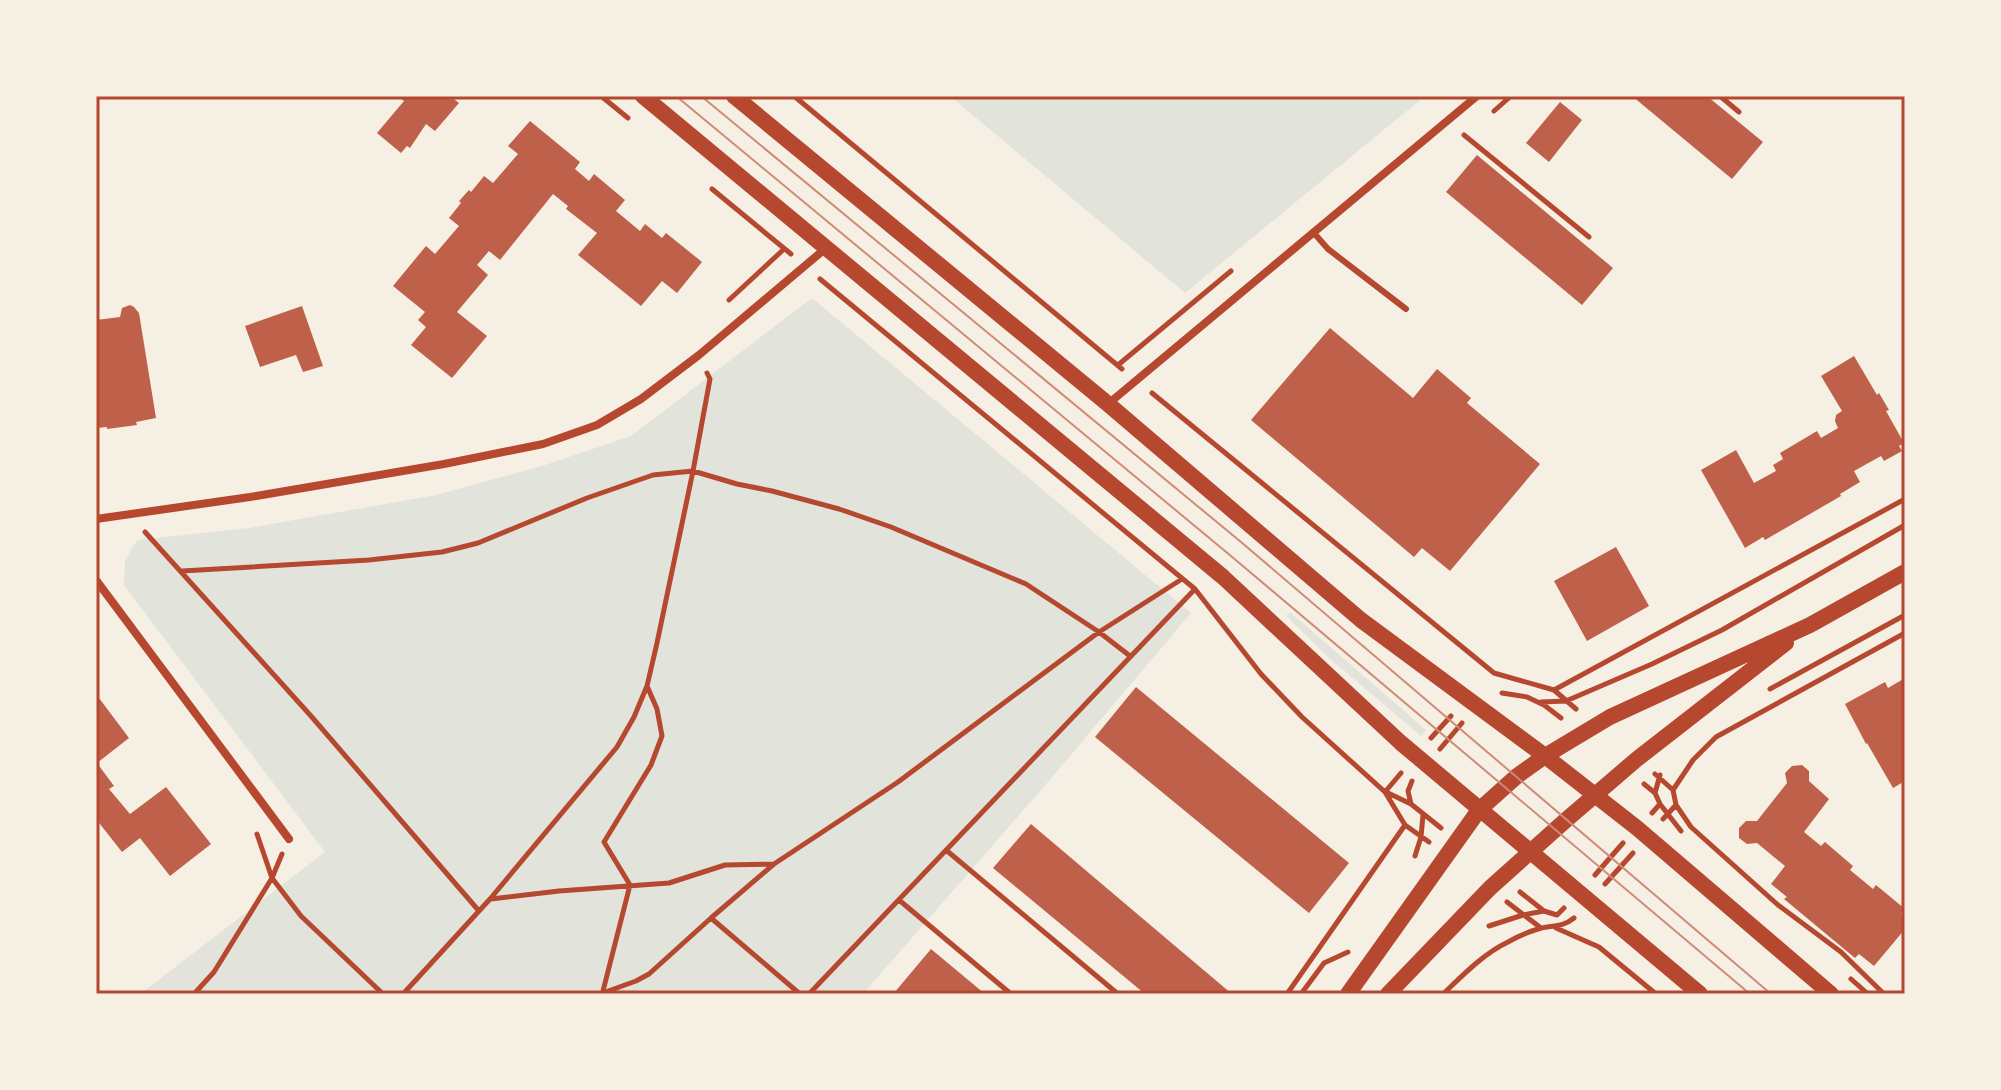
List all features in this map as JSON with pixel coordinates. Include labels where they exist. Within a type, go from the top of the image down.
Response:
[{"type":"main road","points":[[643,96],[1223,577],[1416,756],[1700,994]]},
{"type":"main road","points":[[734,96],[1108,404],[1361,620],[1545,756],[1642,833],[1831,994]]},
{"type":"main road","points":[[1348,994],[1479,810],[1517,776],[1610,717],[1810,625],[1905,572]]},
{"type":"main road","points":[[1388,994],[1490,888],[1594,796],[1810,625]]},
{"type":"street","points":[[1108,404],[1477,96]]},
{"type":"street","points":[[96,519],[444,464],[543,444],[597,425],[641,399],[699,355],[826,247]]},
{"type":"street","points":[[96,580],[289,839]]},
{"type":"lane","points":[[1313,232],[1328,249],[1406,309]]},
{"type":"path","points":[[601,96],[638,127]]},
{"type":"path","points":[[1720,96],[1739,112]]},
{"type":"path","points":[[1464,135],[1589,237]]},
{"type":"path","points":[[711,188],[1195,589],[1261,674],[1302,717],[1385,792],[1405,825],[1433,844]]},
{"type":"path","points":[[720,308],[784,249]]},
{"type":"path","points":[[403,994],[490,899],[617,747],[634,717],[647,686],[710,379],[699,355]]},
{"type":"path","points":[[182,571],[369,560],[442,552],[478,543],[587,498],[653,475],[693,471],[839,509],[891,527],[1026,584],[1130,656]]},
{"type":"path","points":[[1385,792],[1437,730],[1494,673],[1554,690],[1905,499]]},
{"type":"path","points":[[128,513],[311,716],[479,911]]},
{"type":"path","points":[[1538,702],[1566,701],[1652,664],[1722,630],[1905,525]]},
{"type":"path","points":[[602,993],[649,974],[774,864],[898,782],[1099,632],[1182,579]]},
{"type":"path","points":[[809,994],[1195,589]]},
{"type":"path","points":[[1770,689],[1905,615]]},
{"type":"path","points":[[1884,994],[1841,952],[1778,905],[1691,827],[1676,805],[1673,790],[1693,760],[1716,737],[1905,633]]},
{"type":"path","points":[[602,993],[630,885],[604,842],[651,765],[662,736],[657,709],[647,686]]},
{"type":"path","points":[[1655,793],[1664,769]]},
{"type":"path","points":[[1443,994],[1477,963],[1506,943],[1541,928],[1555,928],[1570,922],[1584,897],[1642,833],[1676,805]]},
{"type":"path","points":[[1413,861],[1421,837],[1423,814]]},
{"type":"path","points":[[1287,994],[1405,825]]},
{"type":"path","points":[[1584,897],[1642,833]]},
{"type":"path","points":[[194,994],[214,972],[272,878],[289,839]]},
{"type":"path","points":[[946,850],[1118,994]]},
{"type":"path","points":[[490,899],[669,883],[725,865],[774,864]]},
{"type":"path","points":[[272,878],[301,916],[383,994]]},
{"type":"path","points":[[1490,888],[1541,928]]},
{"type":"path","points":[[899,900],[1011,994]]},
{"type":"path","points":[[1482,930],[1497,922],[1544,911]]},
{"type":"path","points":[[711,918],[800,994]]},
{"type":"path","points":[[1555,928],[1599,947],[1656,994]]},
{"type":"path","points":[[1301,994],[1324,963],[1351,951],[1356,945]]},
{"type":"shaded area","points":[[950,96],[1425,96],[1185,293]]},
{"type":"shaded area","points":[[812,298],[1191,613],[863,994],[140,994],[325,852],[124,585],[125,561],[137,540],[249,528],[436,495],[545,465],[631,436]]},
{"type":"shaded area","points":[[1290,612],[1426,730],[1421,736],[1329,658],[1286,616]]},
{"type":"building","points":[[398,96],[450,96],[459,103],[435,131],[426,124],[410,148],[407,146],[401,153],[377,133],[404,101]]},
{"type":"building","points":[[1632,96],[1707,96],[1763,142],[1732,179]]},
{"type":"building","points":[[1560,102],[1582,120],[1549,162],[1526,143]]},
{"type":"building","points":[[530,121],[580,162],[575,169],[589,181],[594,174],[625,200],[616,211],[640,231],[645,224],[662,238],[666,233],[702,262],[677,293],[662,281],[641,306],[578,255],[597,233],[566,209],[568,206],[553,194],[500,260],[489,251],[477,265],[488,275],[457,312],[487,336],[452,378],[411,345],[426,327],[418,320],[425,312],[393,286],[426,246],[435,254],[459,226],[449,218],[461,203],[459,201],[484,176],[493,183],[518,154],[508,146]]},
{"type":"building","points":[[1477,155],[1613,268],[1582,305],[1446,192]]},
{"type":"building","points":[[130,305],[139,313],[156,418],[136,422],[137,425],[96,428],[96,320],[120,317],[122,308]]},
{"type":"building","points":[[302,306],[323,366],[303,372],[296,355],[260,367],[245,326]]},
{"type":"building","points":[[1330,328],[1413,398],[1437,369],[1471,398],[1467,403],[1540,464],[1450,571],[1422,548],[1414,557],[1251,420]]},
{"type":"building","points":[[1854,356],[1889,410],[1886,411],[1904,443],[1899,446],[1902,451],[1884,461],[1881,456],[1854,471],[1860,482],[1841,496],[1765,540],[1763,537],[1745,548],[1701,470],[1736,450],[1754,483],[1776,471],[1773,465],[1783,459],[1780,453],[1817,431],[1821,438],[1838,428],[1836,415],[1842,411],[1821,376]]},
{"type":"building","points":[[1616,547],[1649,606],[1587,641],[1554,581]]},
{"type":"building","points":[[1905,678],[1905,781],[1893,788],[1845,704],[1885,682],[1888,688]]},
{"type":"building","points":[[1136,687],[1349,863],[1309,913],[1095,737]]},
{"type":"building","points":[[96,694],[129,738],[97,763],[114,786],[109,789],[130,814],[166,787],[211,844],[170,876],[140,838],[122,852],[96,819]]},
{"type":"building","points":[[1802,765],[1809,771],[1809,781],[1829,799],[1804,832],[1821,846],[1825,842],[1853,866],[1850,870],[1873,889],[1876,885],[1905,909],[1901,914],[1905,917],[1905,929],[1874,966],[1859,954],[1855,958],[1784,899],[1787,897],[1771,884],[1785,866],[1757,843],[1747,844],[1739,838],[1739,828],[1746,821],[1757,821],[1787,783],[1785,773],[1792,766]]},
{"type":"building","points":[[1031,824],[1232,994],[1145,994],[993,868]]},
{"type":"building","points":[[931,949],[985,994],[895,994]]},
{"type":"tram line","points":[[676,96],[1231,556],[1750,994]]},
{"type":"tram line","points":[[701,96],[1241,542],[1771,994]]}]
